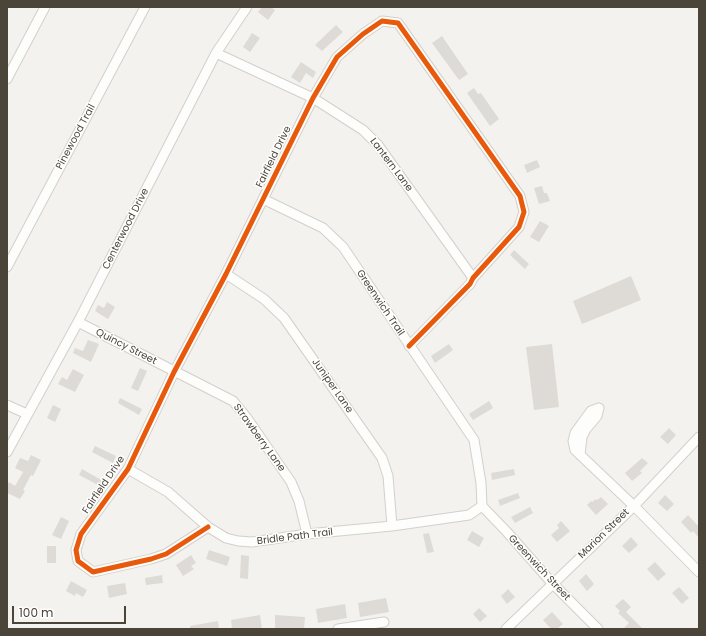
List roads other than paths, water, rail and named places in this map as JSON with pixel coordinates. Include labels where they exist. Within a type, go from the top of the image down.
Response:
[{"type":"street","points":[[7,79],[45,7]]},
{"type":"street","name":"Pinewood Trail","points":[[7,267],[145,7]]},
{"type":"street","name":"Centerwood Drive","points":[[7,452],[78,322],[216,54],[247,7]]},
{"type":"street","name":"Fairfield Drive","points":[[208,527],[166,554],[151,559],[93,572],[78,561],[76,550],[81,534],[128,469],[174,372],[226,274],[313,98],[337,57],[363,34],[382,21],[398,23],[520,196],[524,212],[518,227],[473,278],[470,284],[409,346]]},
{"type":"street","name":"Lantern Lane","points":[[216,54],[313,98],[363,130],[378,145],[473,278]]},
{"type":"street","name":"Greenwich Trail","points":[[263,199],[323,228],[343,247],[474,440],[481,483],[482,506]]},
{"type":"street","name":"Juniper Lane","points":[[226,274],[264,299],[284,318],[382,458],[388,476],[392,526]]},
{"type":"street","name":"Quincy Street","points":[[78,322],[174,372]]},
{"type":"street","name":"Strawberry Lane","points":[[174,372],[232,401],[247,418],[291,482],[299,501],[307,534]]},
{"type":"street","points":[[7,405],[27,414]]},
{"type":"street","name":"Marion Street","points":[[506,629],[634,506],[699,437]]},
{"type":"street","points":[[580,455],[634,506],[699,572]]},
{"type":"street","name":"Bridle Path Trail","points":[[128,469],[168,492],[208,527],[226,538],[238,541],[252,542],[307,534],[392,526],[469,515],[482,506]]},
{"type":"street","name":"Greenwich Street","points":[[482,506],[507,532],[552,584],[598,629]]},
{"type":"street","points":[[338,629],[384,622]]}]
